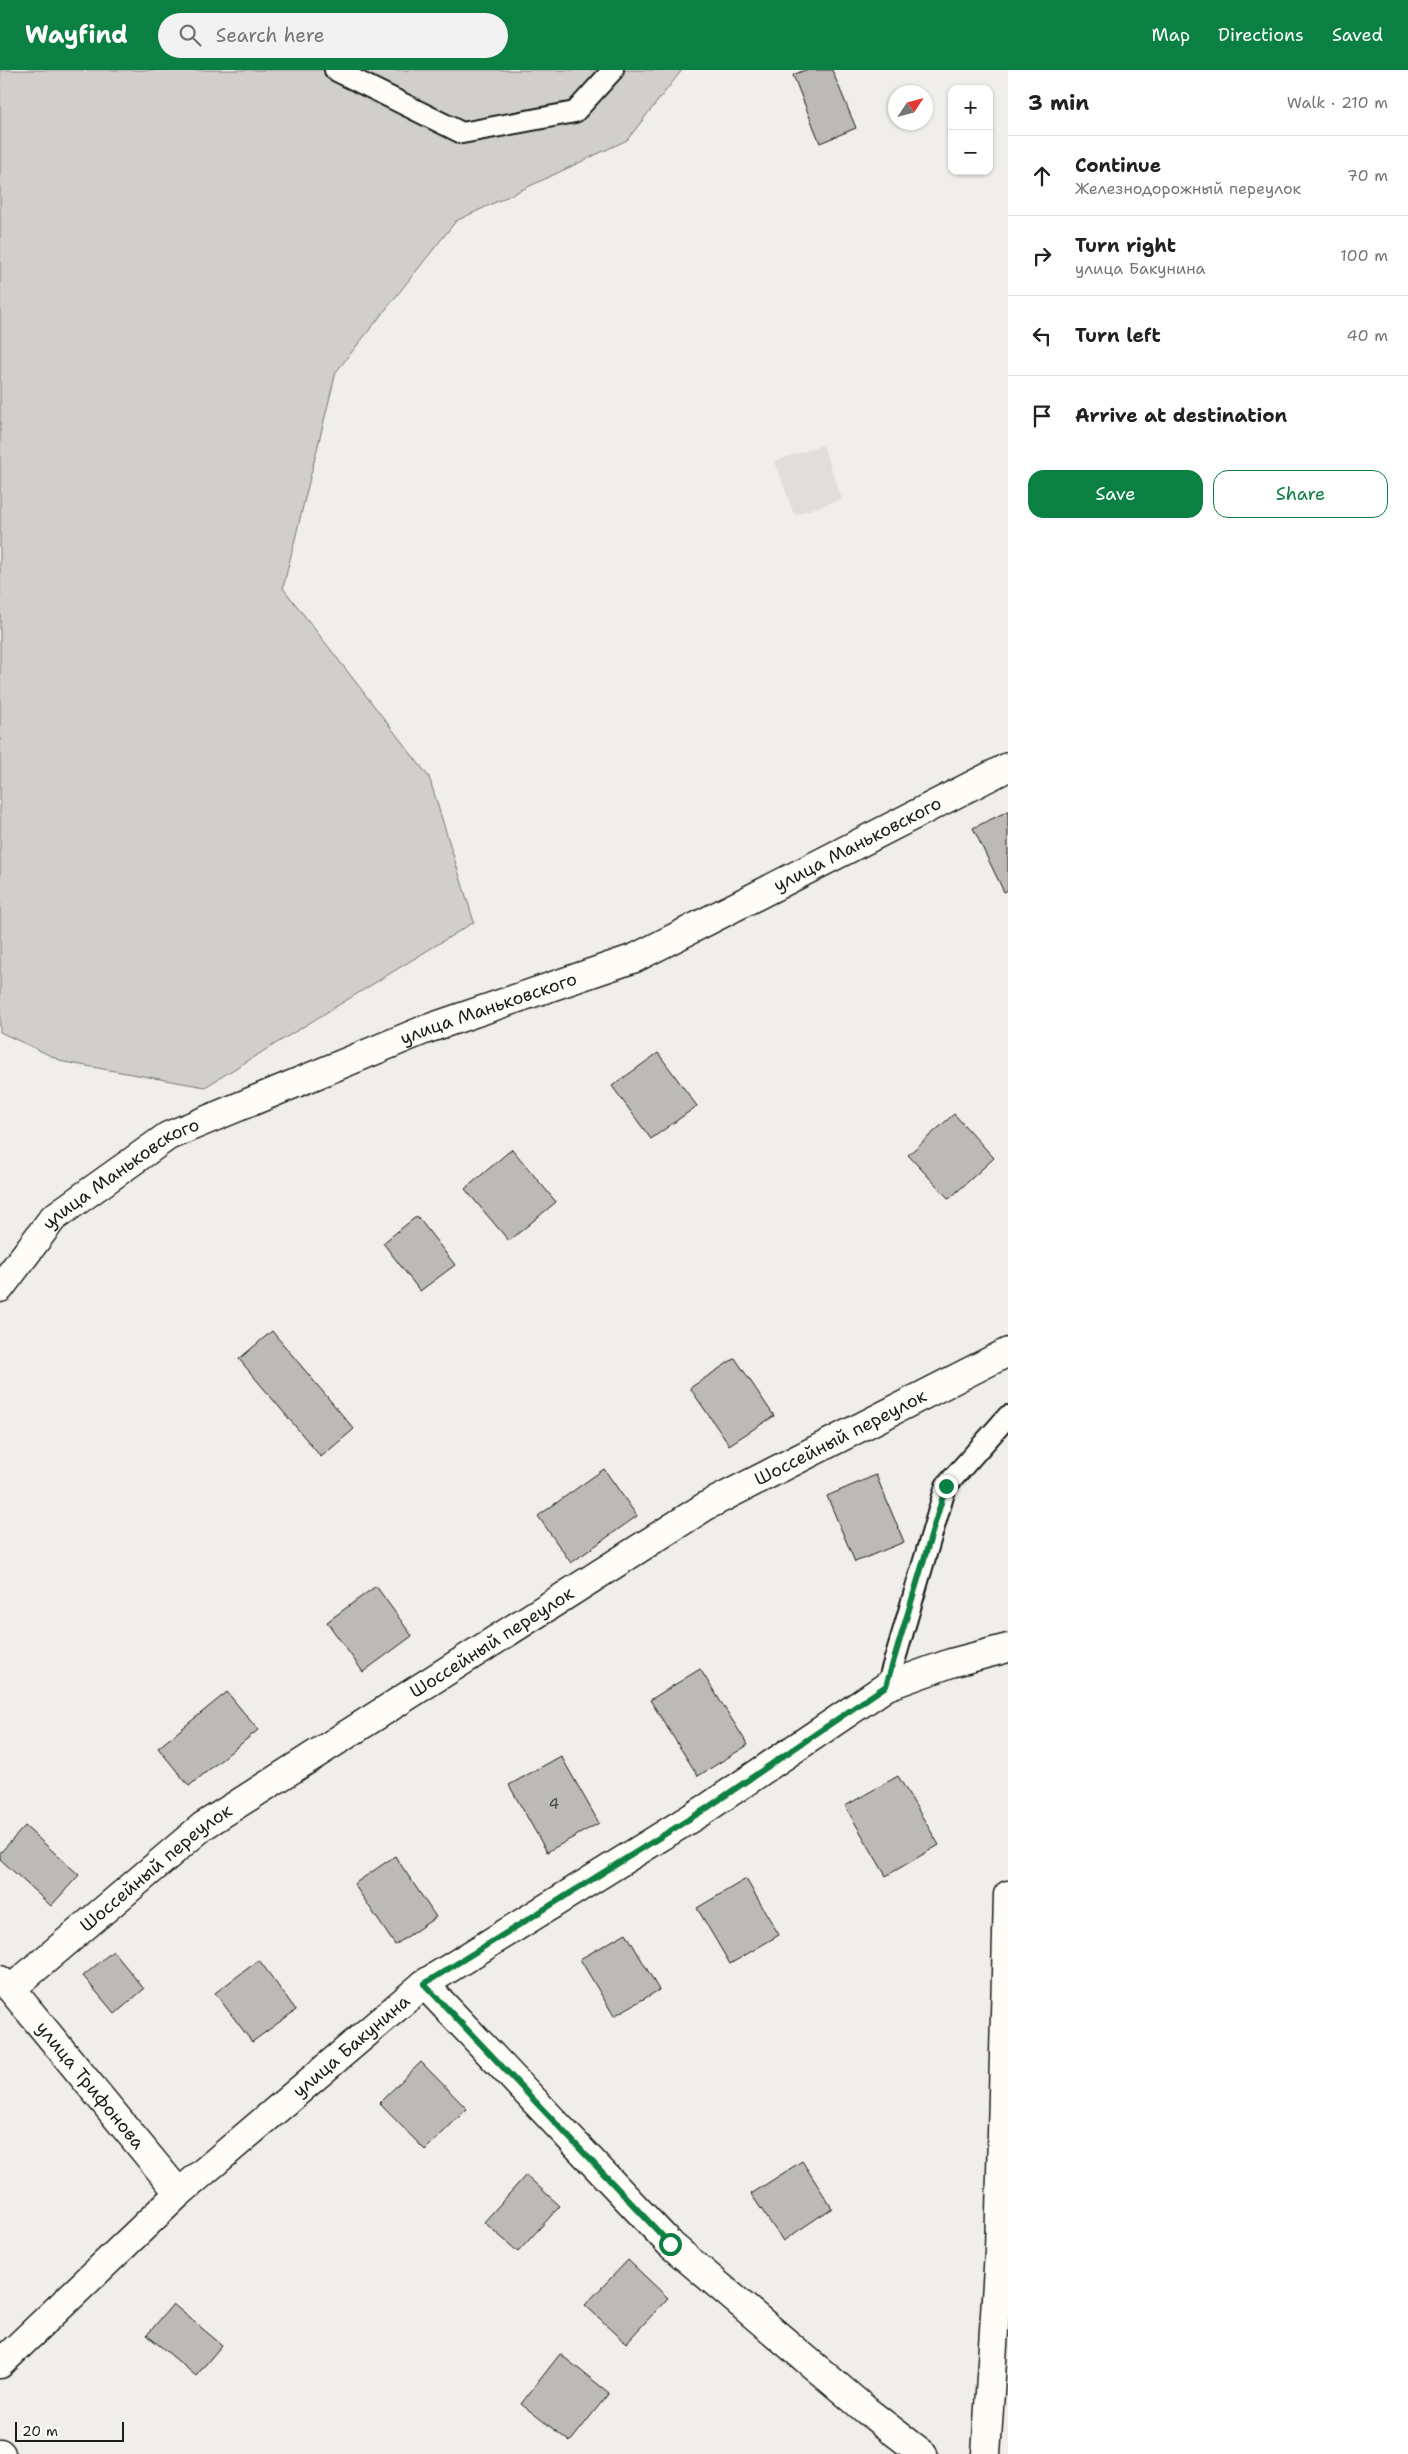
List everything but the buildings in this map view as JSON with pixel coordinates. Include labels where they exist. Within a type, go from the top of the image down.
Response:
[{"type":"street","name":"улица Маньковского","points":[[0,1288],[53,1218],[168,1136],[424,1030],[635,958],[1008,767]]},
{"type":"street","name":"Шоссейный переулок","points":[[5,1984],[203,1826],[706,1506],[1008,1352]]},
{"type":"street","name":"улица Бакунина","points":[[0,2364],[179,2193],[424,1984],[707,1808],[886,1686],[951,1663],[1008,1648]]},
{"type":"street","points":[[986,2454],[999,2252],[1008,1896]]},
{"type":"street","name":"улица Трифонова","points":[[5,1984],[179,2193]]},
{"type":"street","points":[[424,1984],[670,2244],[867,2411],[924,2454]]},
{"type":"lane","points":[[335,70],[462,134],[574,112],[613,70]]},
{"type":"lane","points":[[886,1686],[946,1486],[1008,1416]]},
{"type":"shaded area","points":[[0,70],[682,70],[627,140],[456,221],[336,372],[283,588],[429,777],[474,922],[205,1087],[64,1062],[0,1032]]},
{"type":"shaded area","points":[[823,445],[842,499],[794,515],[775,461]]},
{"type":"route","points":[[670,2244],[424,1984],[707,1808],[886,1686],[946,1486]]}]
